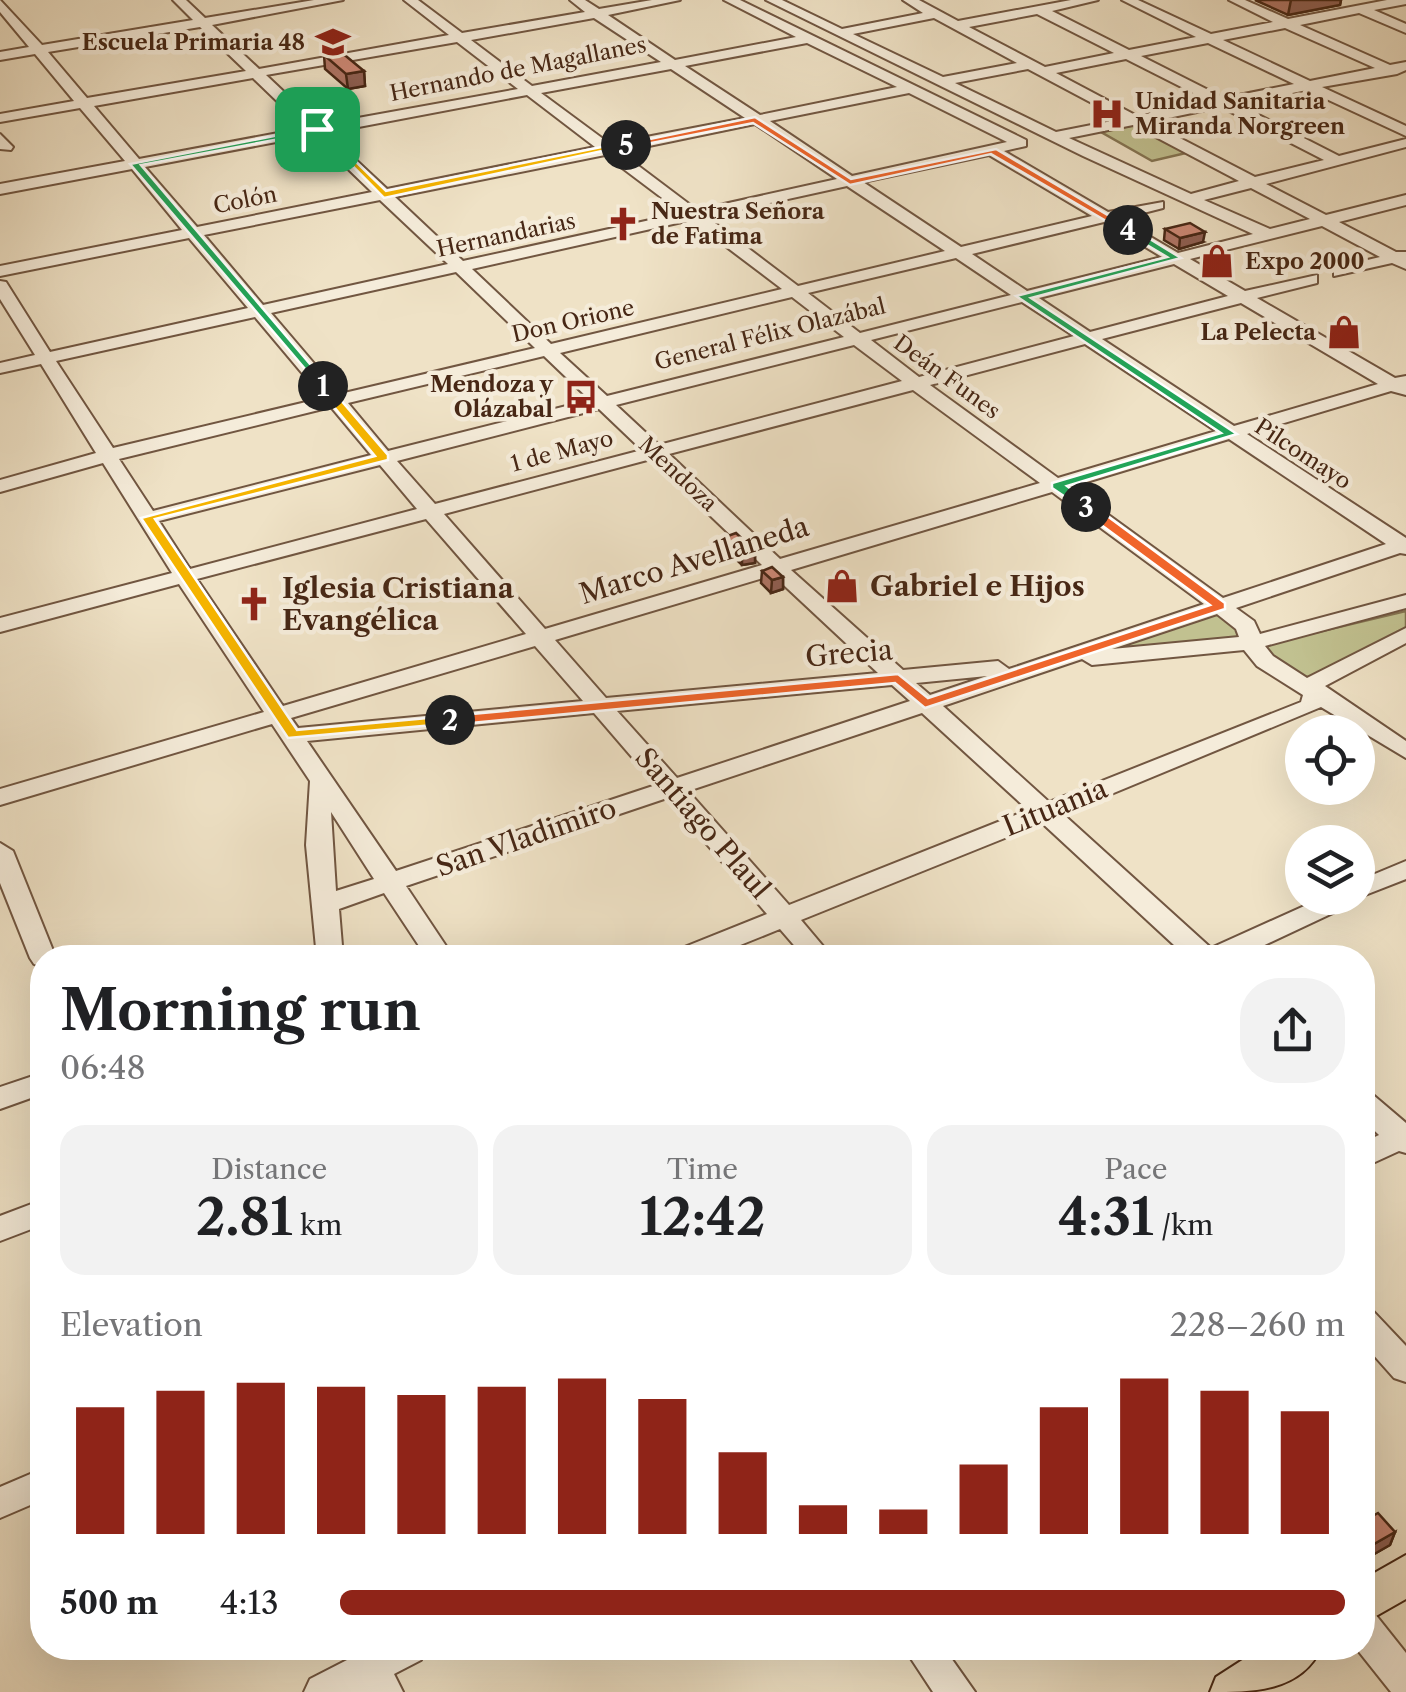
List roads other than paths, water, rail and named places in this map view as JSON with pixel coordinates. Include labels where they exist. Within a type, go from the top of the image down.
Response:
[{"type":"main road","points":[[1375,1595],[1406,1575]]},
{"type":"main road","points":[[1232,1692],[1280,1660]]},
{"type":"street","name":"Mendoza","points":[[180,0],[776,566],[1195,945]]},
{"type":"street","points":[[0,56],[337,0]]},
{"type":"street","name":"Deán Funes","points":[[410,0],[916,383],[1246,626],[1265,662],[1406,751]]},
{"type":"street","name":"Pilcomayo","points":[[576,0],[1405,546]]},
{"type":"street","points":[[0,118],[674,0]]},
{"type":"street","points":[[730,0],[910,89]]},
{"type":"street","points":[[772,0],[1268,234]]},
{"type":"street","points":[[909,0],[1402,259]]},
{"type":"street","points":[[957,24],[1092,0]]},
{"type":"street","points":[[1128,0],[1406,132]]},
{"type":"street","points":[[1235,0],[1406,78]]},
{"type":"street","points":[[1338,0],[1406,29]]},
{"type":"street","points":[[944,81],[1128,54],[1406,0]]},
{"type":"street","name":"Santiago Plaul","points":[[0,1],[383,458],[809,945]]},
{"type":"street","points":[[1039,10],[1336,160]]},
{"type":"street","points":[[840,32],[936,14]]},
{"type":"street","name":"Hernando de Magallanes","points":[[0,189],[808,38]]},
{"type":"street","points":[[1057,136],[1406,66]]},
{"type":"street","name":"Colón","points":[[0,272],[910,89]]},
{"type":"street","name":"Hernandarias","points":[[0,368],[1021,143],[910,89]]},
{"type":"street","points":[[1189,199],[1406,143]]},
{"type":"street","points":[[993,151],[1402,386]]},
{"type":"street","name":"General Félix Olazábal","points":[[147,518],[1406,200]]},
{"type":"street","name":"Don Orione","points":[[0,486],[548,349],[1158,205]]},
{"type":"street","points":[[1340,272],[1402,259]]},
{"type":"street","name":"1 de Mayo","points":[[0,625],[1310,280]]},
{"type":"street","points":[[0,286],[184,576],[432,945]]},
{"type":"street","name":"Marco Avellaneda","points":[[0,797],[776,566],[1402,386]]},
{"type":"street","name":"San Vladimiro","points":[[328,903],[1042,663],[1405,546]]},
{"type":"street","name":"Grecia","points":[[293,735],[1255,642],[1406,602]]},
{"type":"street","name":"Lituania","points":[[712,945],[1309,707],[1315,700],[1318,678],[1406,636]]},
{"type":"street","points":[[322,778],[315,815],[328,903],[330,945]]},
{"type":"street","points":[[0,850],[38,945]]},
{"type":"street","points":[[1375,883],[1406,868]]},
{"type":"street","points":[[1238,945],[1305,915]]},
{"type":"street","points":[[0,1098],[30,1087]]},
{"type":"street","points":[[1375,1113],[1404,1138],[1375,1151]]},
{"type":"street","points":[[0,1229],[30,1217]]},
{"type":"street","points":[[1375,1334],[1406,1368]]},
{"type":"street","points":[[0,1503],[30,1489]]},
{"type":"street","points":[[1375,1643],[1406,1682]]},
{"type":"street","points":[[931,1660],[956,1692]]},
{"type":"street","points":[[323,1692],[371,1669]]},
{"type":"place","name":"Escuela Primaria 48","points":[[333,42]]},
{"type":"place","name":"Unidad Sanitaria Miranda Norgreen","points":[[1107,114]]},
{"type":"place","name":"Nuestra Señora de Fatima","points":[[623,224]]},
{"type":"place","name":"Expo 2000","points":[[1217,261]]},
{"type":"place","name":"La Pelecta","points":[[1344,332]]},
{"type":"place","name":"Mendoza y Olázabal","points":[[581,397]]},
{"type":"place","name":"Gabriel e Hijos","points":[[842,586]]},
{"type":"place","name":"Iglesia Cristiana Evangélica","points":[[254,604]]}]
